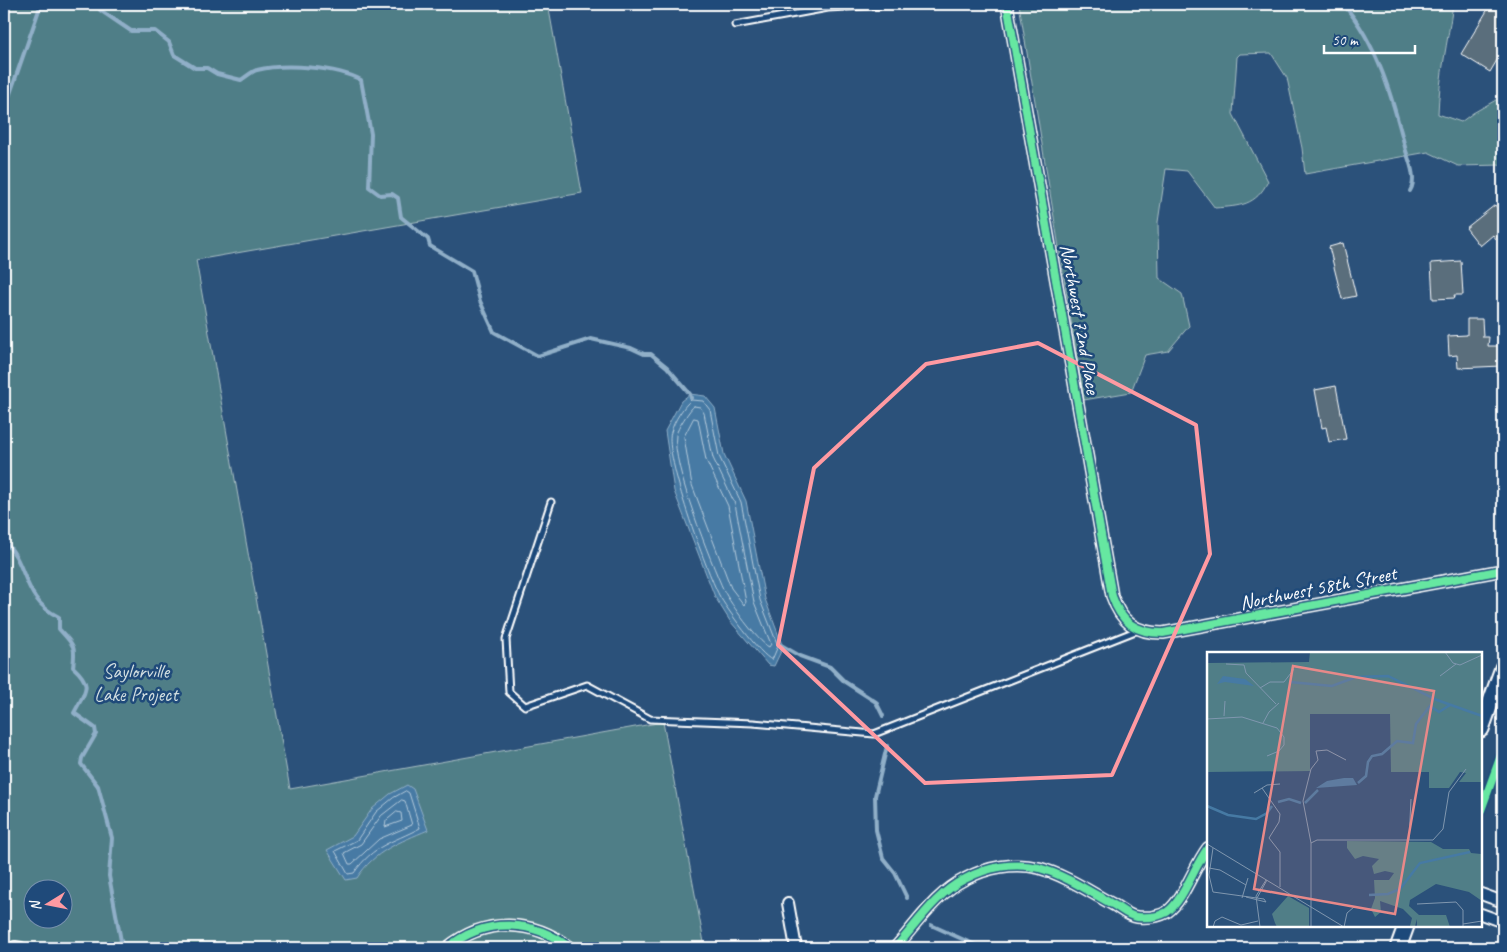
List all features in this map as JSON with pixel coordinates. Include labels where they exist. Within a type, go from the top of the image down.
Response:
[{"type":"main road","points":[[1482,726],[1503,668]]},
{"type":"main road","points":[[1398,948],[1406,927]]},
{"type":"street","name":"Northwest 72nd Place","points":[[1007,4],[1112,596],[1122,616],[1138,630]]},
{"type":"street","name":"Northwest 58th Street","points":[[1138,630],[1163,633],[1503,570]]},
{"type":"street","points":[[895,948],[940,897],[963,879],[984,870],[1005,866],[1033,867],[1059,875],[1128,914],[1152,918],[1167,911],[1175,903],[1207,849]]},
{"type":"street","points":[[1482,894],[1503,902]]},
{"type":"street","points":[[788,903],[796,948]]},
{"type":"street","points":[[1482,914],[1503,922]]},
{"type":"street","points":[[447,948],[472,933],[504,925],[526,926],[543,931],[570,948]]},
{"type":"lane","points":[[735,25],[828,8],[901,4]]},
{"type":"lane","points":[[551,502],[506,639],[509,692],[525,706],[588,685],[650,719],[753,723],[874,734],[1138,630]]},
{"type":"highlighted area","points":[[1038,343],[1196,425],[1210,554],[1112,775],[925,783],[778,645],[814,468],[926,364]]},
{"type":"green space","name":"Saylorville Lake Project","points":[[4,4],[548,4],[582,193],[196,260],[290,789],[663,722],[705,948],[4,948]]},
{"type":"green space","points":[[1019,4],[1453,4],[1442,73],[1438,114],[1461,122],[1503,96],[1503,165],[1458,166],[1428,152],[1305,174],[1302,148],[1287,78],[1271,53],[1240,54],[1237,57],[1233,114],[1268,181],[1253,200],[1240,205],[1215,208],[1187,171],[1166,169],[1158,222],[1159,278],[1182,294],[1189,326],[1168,351],[1145,355],[1131,392],[1084,400]]},
{"type":"water","points":[[690,394],[705,396],[715,408],[724,454],[746,501],[765,599],[783,647],[774,666],[768,665],[730,621],[715,597],[674,491],[665,431],[681,401]]},
{"type":"water","points":[[407,785],[413,789],[428,830],[388,848],[371,861],[357,878],[346,880],[327,850],[353,836],[372,809],[390,794]]},
{"type":"building","points":[[1491,4],[1503,4],[1503,50],[1490,72],[1461,54]]},
{"type":"building","points":[[1495,205],[1503,215],[1503,221],[1499,225],[1503,233],[1496,239],[1493,235],[1480,246],[1466,228]]},
{"type":"building","points":[[1343,243],[1356,296],[1342,299],[1329,247]]},
{"type":"building","points":[[1461,261],[1463,295],[1454,295],[1455,298],[1433,299],[1431,263]]},
{"type":"building","points":[[1467,319],[1482,319],[1483,337],[1489,337],[1488,346],[1500,346],[1501,366],[1458,368],[1457,355],[1449,356],[1448,336],[1467,335]]},
{"type":"building","points":[[1336,386],[1346,439],[1329,442],[1326,427],[1322,428],[1315,390]]},
{"type":"waterway","points":[[4,111],[41,4]]},
{"type":"waterway","points":[[99,4],[100,10],[131,31],[155,31],[169,42],[174,55],[195,68],[207,68],[217,74],[241,80],[255,71],[281,67],[325,69],[361,80],[371,134],[369,187],[380,195],[392,194],[398,198],[401,217],[428,239],[430,246],[472,271],[480,301],[494,332],[538,356],[591,339],[631,348],[644,354],[651,354],[667,367],[690,394],[691,398]]},
{"type":"waterway","points":[[1343,4],[1366,37],[1383,73],[1412,171],[1413,182],[1410,191]]},
{"type":"waterway","points":[[4,541],[18,560],[31,591],[38,601],[47,610],[59,617],[59,629],[73,646],[73,667],[84,679],[86,689],[74,713],[95,728],[96,734],[82,758],[81,764],[98,786],[112,838],[109,876],[121,941],[116,948]]},
{"type":"waterway","points":[[781,645],[800,656],[830,667],[845,682],[876,702],[883,716]]},
{"type":"waterway","points":[[887,746],[875,796],[876,830],[883,858],[895,873],[907,898]]},
{"type":"waterway","points":[[931,925],[982,948]]},
{"type":"cycle path","points":[[1007,4],[1112,596],[1125,619],[1130,624],[1144,631],[1163,633],[1503,570]]},
{"type":"cycle path","points":[[1482,807],[1503,750]]},
{"type":"cycle path","points":[[895,948],[945,892],[973,875],[1001,867],[1030,866],[1049,871],[1068,879],[1131,915],[1137,917],[1160,915],[1173,907],[1179,899],[1207,849]]},
{"type":"cycle path","points":[[447,948],[477,931],[509,926],[541,931],[556,938],[570,948]]}]
